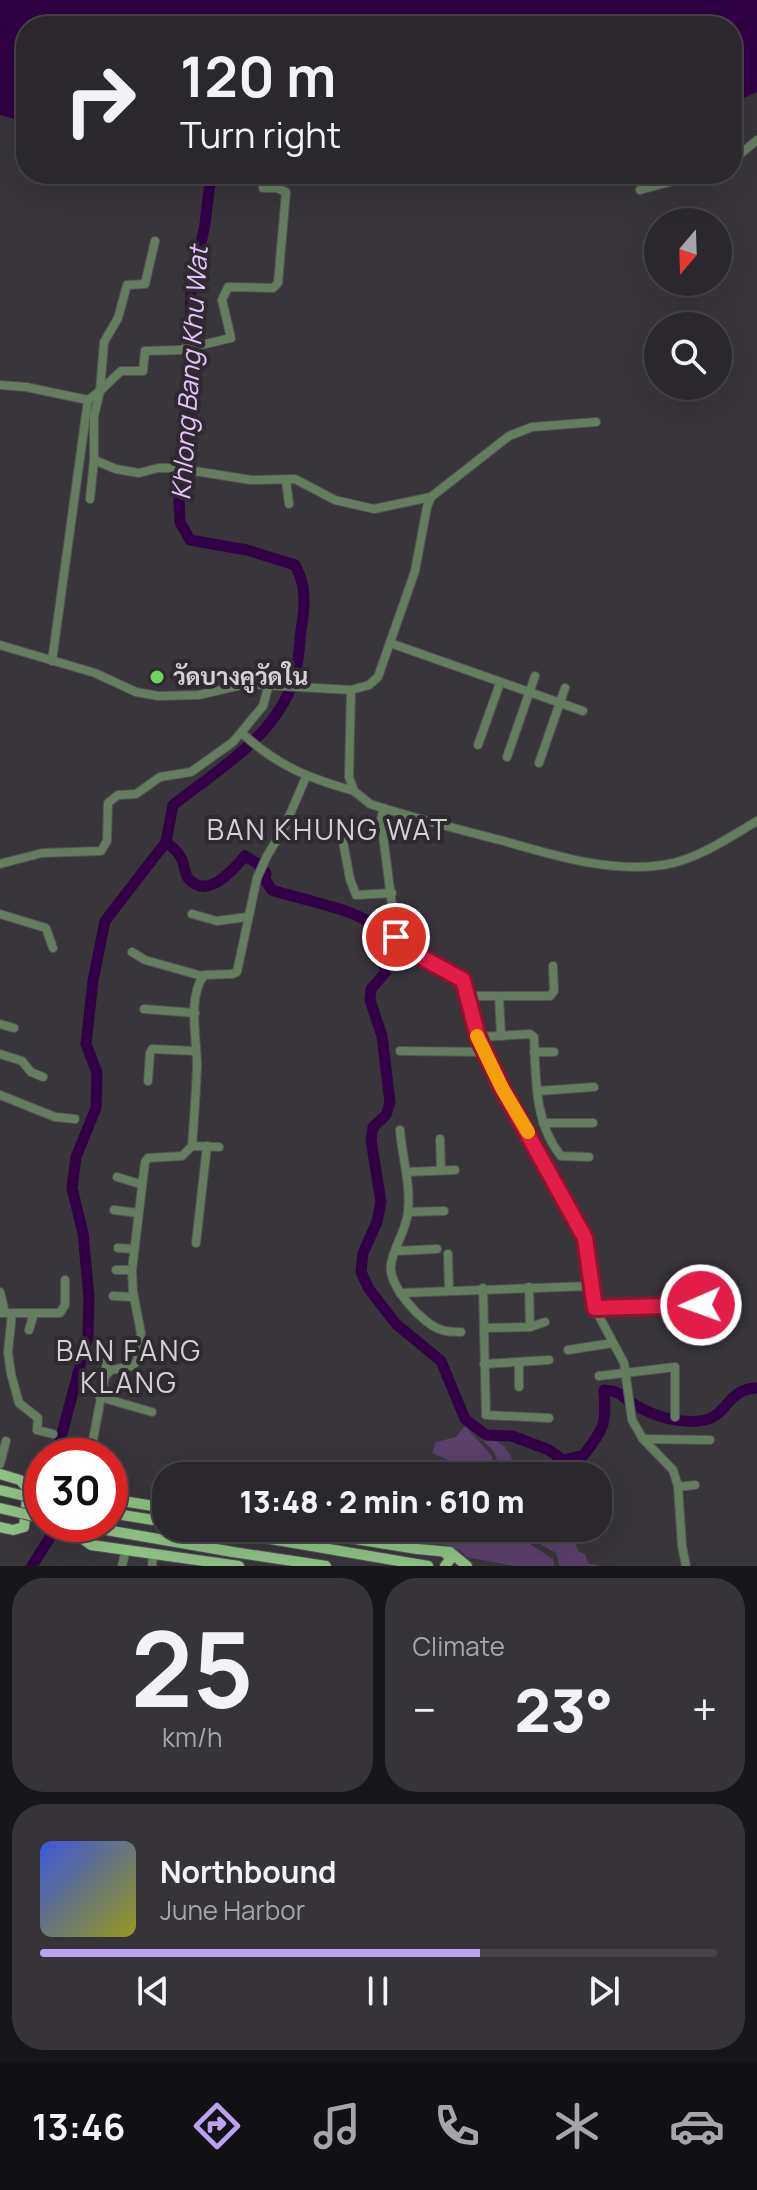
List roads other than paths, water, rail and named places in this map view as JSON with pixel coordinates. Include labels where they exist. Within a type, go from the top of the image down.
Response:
[{"type":"main road","points":[[0,1474],[20,1480],[28,1489],[24,1527],[13,1530],[0,1527]]},
{"type":"main road","points":[[0,1490],[24,1496]]},
{"type":"main road","points":[[128,1502],[152,1506]]},
{"type":"main road","points":[[0,1508],[24,1514]]},
{"type":"main road","points":[[128,1516],[152,1520]]},
{"type":"main road","points":[[128,1534],[326,1566]]},
{"type":"main road","points":[[86,1542],[153,1553],[182,1562],[239,1566]]},
{"type":"main road","points":[[96,1542],[103,1547]]},
{"type":"main road","points":[[288,1542],[428,1566]]},
{"type":"main road","points":[[374,1542],[450,1552],[467,1566]]},
{"type":"main road","points":[[439,1552],[451,1558],[445,1566]]},
{"type":"street","points":[[640,190],[662,184]]},
{"type":"street","points":[[52,661],[88,400],[121,371],[143,371],[145,351],[200,347],[231,338],[222,300],[226,288],[273,288],[278,283],[286,192],[283,189],[263,188]]},
{"type":"street","points":[[90,499],[94,416],[106,338],[118,318],[127,285],[145,284],[155,241]]},
{"type":"street","points":[[0,385],[88,400]]},
{"type":"street","points":[[94,460],[116,469],[139,473],[158,468],[176,468],[251,480],[295,479],[335,500],[374,509],[431,497],[509,436],[523,429],[596,422]]},
{"type":"street","points":[[286,480],[289,504]]},
{"type":"street","points":[[0,645],[95,673],[136,692],[158,696],[185,697],[231,686],[351,690],[374,682],[418,560],[431,497]]},
{"type":"street","points":[[390,643],[583,711]]},
{"type":"street","points":[[507,757],[535,676]]},
{"type":"street","points":[[478,745],[500,683]]},
{"type":"street","points":[[0,864],[42,853],[101,851],[107,841],[108,803],[118,795],[136,794],[160,777],[191,772],[244,735],[273,685]]},
{"type":"street","points":[[539,763],[565,688]]},
{"type":"street","points":[[351,690],[349,767],[354,791]]},
{"type":"street","points":[[244,735],[269,755],[306,777],[354,791],[370,804],[578,861],[625,867],[663,865],[712,847],[757,821]]},
{"type":"street","points":[[132,952],[145,960],[202,976],[237,972],[247,917],[259,875],[306,777]]},
{"type":"street","points":[[384,808],[381,819],[396,937],[403,947],[463,980],[478,1037],[502,1088],[585,1238],[595,1308],[624,1363],[632,1420],[643,1439],[673,1470],[678,1487],[686,1566]]},
{"type":"street","points":[[340,826],[356,895],[392,893]]},
{"type":"street","points":[[0,914],[46,928],[53,948]]},
{"type":"street","points":[[192,914],[217,921],[247,917]]},
{"type":"street","points":[[468,996],[553,994],[553,966]]},
{"type":"street","points":[[105,1376],[111,1370],[132,1366],[137,1361],[141,1333],[133,1297],[132,1270],[140,1184],[148,1158],[182,1156],[192,1146],[195,996],[202,976]]},
{"type":"street","points":[[499,996],[501,1036]]},
{"type":"street","points":[[144,1009],[195,1013]]},
{"type":"street","points":[[0,1024],[14,1028]]},
{"type":"street","points":[[478,1037],[530,1034],[534,1037],[538,1111],[551,1144],[561,1156],[589,1157]]},
{"type":"street","points":[[148,1081],[152,1049],[196,1051]]},
{"type":"street","points":[[400,1051],[485,1052]]},
{"type":"street","points":[[534,1052],[554,1052]]},
{"type":"street","points":[[0,1054],[22,1061],[31,1072],[43,1077]]},
{"type":"street","points":[[538,1091],[594,1087]]},
{"type":"street","points":[[0,1095],[55,1117],[75,1119]]},
{"type":"street","points":[[543,1123],[593,1123]]},
{"type":"street","points":[[400,1130],[407,1172],[408,1212],[390,1268],[400,1293],[412,1308],[437,1328],[461,1332]]},
{"type":"street","points":[[440,1139],[441,1170]]},
{"type":"street","points":[[539,1152],[551,1144]]},
{"type":"street","points":[[192,1146],[219,1147]]},
{"type":"street","points":[[196,1243],[207,1146]]},
{"type":"street","points":[[407,1172],[455,1170]]},
{"type":"street","points":[[117,1177],[140,1184]]},
{"type":"street","points":[[114,1210],[138,1213]]},
{"type":"street","points":[[408,1212],[444,1211]]},
{"type":"street","points":[[118,1248],[134,1249]]},
{"type":"street","points":[[396,1251],[437,1249]]},
{"type":"street","points":[[448,1254],[449,1290]]},
{"type":"street","points":[[116,1270],[132,1270]]},
{"type":"street","points":[[6,1313],[62,1312],[65,1280]]},
{"type":"street","points":[[400,1293],[590,1286]]},
{"type":"street","points":[[529,1287],[530,1327]]},
{"type":"street","points":[[483,1288],[486,1415],[549,1418]]},
{"type":"street","points":[[0,1292],[6,1313],[9,1362],[16,1398],[38,1418],[37,1430],[53,1434]]},
{"type":"street","points":[[113,1296],[133,1297]]},
{"type":"street","points":[[595,1308],[701,1305]]},
{"type":"street","points":[[29,1330],[34,1313]]},
{"type":"street","points":[[484,1328],[530,1327],[545,1322]]},
{"type":"street","points":[[568,1350],[613,1343]]},
{"type":"street","points":[[93,1438],[109,1345]]},
{"type":"street","points":[[664,1357],[664,1367]]},
{"type":"street","points":[[484,1364],[549,1360]]},
{"type":"street","points":[[519,1363],[519,1387]]},
{"type":"street","points":[[599,1376],[676,1368],[675,1417]]},
{"type":"street","points":[[100,1397],[152,1412]]},
{"type":"street","points":[[643,1439],[710,1440]]},
{"type":"street","points":[[0,1464],[6,1441]]},
{"type":"street","points":[[678,1487],[695,1485]]},
{"type":"street","points":[[416,1542],[417,1549]]},
{"type":"street","points":[[122,1566],[126,1549]]},
{"type":"street","points":[[152,1566],[153,1553]]},
{"type":"waterway","name":"Khlong Bang Khu Wat","points":[[61,1438],[88,1336],[89,1297],[83,1233],[72,1188],[76,1157],[96,1108],[97,1073],[86,1044],[93,981],[105,921],[166,842],[173,805],[244,750],[274,718],[286,699],[298,661],[304,597],[302,581],[295,565],[247,550],[190,540],[180,522],[178,477],[189,417],[191,289],[210,184]]},
{"type":"waterway","points":[[166,842],[180,856],[187,877],[195,884],[203,886],[219,881],[245,856],[266,873],[265,880],[272,890],[354,914],[376,930],[385,973],[371,989],[370,1000],[382,1036],[390,1102],[386,1115],[373,1127],[371,1140],[381,1202],[377,1222],[363,1253],[361,1272],[369,1289],[396,1324],[441,1361],[465,1419],[486,1435],[512,1436],[549,1450],[563,1460],[583,1456],[600,1432],[605,1411],[604,1390],[619,1393],[653,1414],[688,1421],[713,1417],[739,1393],[757,1388]]},
{"type":"waterway","name":"Khlong Bang Khu Wat","points":[[32,1566],[47,1542]]},
{"type":"place","name":"วัดบางคูวัดใน","points":[[157,677]]},
{"type":"district","name":"BAN KHUNG WAT","points":[[328,830]]},
{"type":"district","name":"BAN FANG KLANG","points":[[129,1367]]}]
